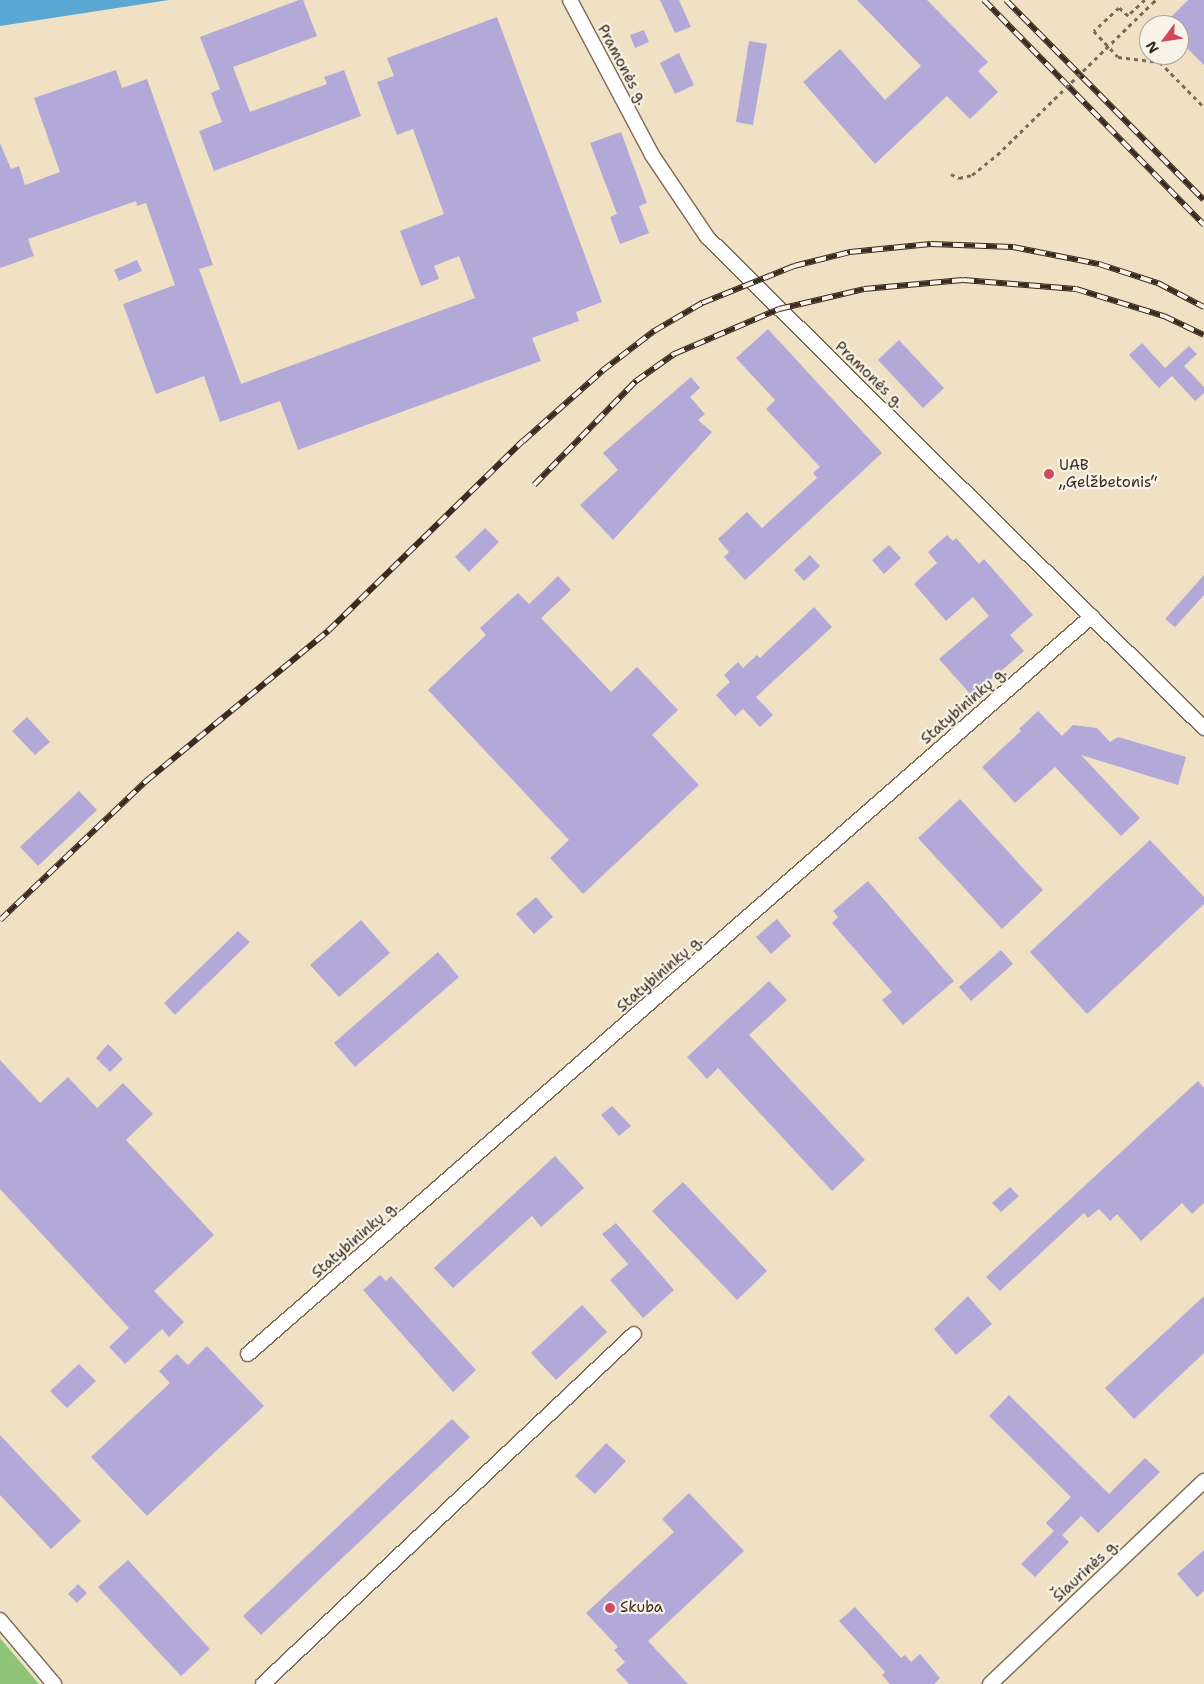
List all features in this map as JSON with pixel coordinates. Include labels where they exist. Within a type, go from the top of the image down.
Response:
[{"type":"street","name":"Pramonės g.","points":[[570,0],[652,155],[707,237],[1204,728]]},
{"type":"street","name":"Statybininkų g.","points":[[248,1354],[1092,616]]},
{"type":"street","points":[[263,1684],[634,1334]]},
{"type":"street","name":"Šiaurinės g.","points":[[990,1684],[1204,1481]]},
{"type":"street","points":[[0,1620],[54,1684]]},
{"type":"path","points":[[1144,0],[1128,16],[1119,8],[1094,31],[1118,57],[1160,62],[1204,107]]},
{"type":"path","points":[[951,174],[960,178],[972,175],[997,155],[1156,0]]},
{"type":"green space","points":[[0,1638],[39,1684],[0,1684]]},
{"type":"water","points":[[0,0],[169,0],[0,26]]},
{"type":"building","points":[[303,0],[317,36],[233,67],[250,112],[327,84],[324,77],[344,70],[361,116],[214,171],[199,131],[222,122],[211,93],[220,89],[200,37]]},
{"type":"building","points":[[660,0],[679,0],[691,27],[675,33]]},
{"type":"building","points":[[857,0],[927,0],[988,62],[978,71],[998,92],[970,119],[947,96],[875,164],[803,82],[840,49],[885,100],[921,66]]},
{"type":"building","points":[[1188,0],[1204,0],[1204,65],[1189,50],[1189,15],[1173,15]]},
{"type":"building","points":[[497,17],[602,302],[576,312],[579,321],[532,338],[541,361],[298,450],[280,401],[220,422],[204,376],[156,394],[123,304],[175,285],[146,203],[137,206],[136,201],[28,239],[34,256],[0,268],[0,143],[11,169],[19,166],[25,185],[60,172],[34,98],[116,70],[122,88],[147,79],[213,265],[199,269],[241,384],[475,298],[459,256],[434,266],[439,279],[421,286],[400,231],[444,214],[413,129],[397,135],[377,82],[394,76],[387,58]]},
{"type":"building","points":[[644,30],[649,42],[635,48],[630,35]]},
{"type":"building","points":[[749,41],[767,44],[753,125],[736,122]]},
{"type":"building","points":[[679,53],[694,85],[675,94],[660,63]]},
{"type":"building","points":[[621,132],[647,203],[639,206],[649,233],[620,244],[610,217],[617,214],[590,143]]},
{"type":"building","points":[[137,260],[142,271],[119,281],[114,270]]},
{"type":"building","points":[[768,329],[882,453],[745,580],[724,557],[729,552],[718,539],[747,512],[762,528],[817,478],[813,473],[820,467],[766,409],[775,400],[736,358]]},
{"type":"building","points":[[899,340],[944,388],[923,408],[878,360]]},
{"type":"building","points":[[1142,343],[1165,368],[1189,346],[1197,354],[1184,366],[1204,387],[1204,393],[1195,401],[1172,376],[1159,388],[1129,355]]},
{"type":"building","points":[[691,377],[700,388],[690,397],[705,414],[698,420],[712,432],[613,540],[580,505],[618,470],[603,453]]},
{"type":"building","points":[[485,528],[499,542],[469,572],[455,557]]},
{"type":"building","points":[[947,535],[953,541],[956,538],[979,564],[984,559],[1033,615],[1010,635],[1024,651],[972,696],[939,659],[989,616],[973,597],[946,621],[914,584],[937,563],[928,552]]},
{"type":"building","points":[[889,545],[901,558],[884,574],[872,560]]},
{"type":"building","points":[[810,555],[820,566],[804,581],[794,570]]},
{"type":"building","points":[[1204,575],[1204,595],[1175,627],[1165,619]]},
{"type":"building","points":[[558,576],[571,590],[541,618],[611,692],[637,667],[678,710],[652,735],[699,785],[583,894],[550,858],[569,840],[428,690],[486,635],[480,628],[518,593],[529,604]]},
{"type":"building","points":[[814,607],[832,627],[756,697],[773,715],[760,727],[743,709],[735,716],[716,695],[730,682],[724,675],[738,662],[743,668],[757,655],[760,658]]},
{"type":"building","points":[[1038,711],[1062,736],[1073,725],[1097,728],[1110,742],[1118,737],[1186,757],[1178,785],[1081,755],[1140,818],[1121,836],[1055,767],[1015,803],[982,767],[1021,731],[1019,729]]},
{"type":"building","points":[[27,717],[50,742],[35,755],[12,731]]},
{"type":"building","points":[[79,791],[97,810],[38,866],[20,847]]},
{"type":"building","points":[[960,799],[1043,890],[1002,929],[918,838]]},
{"type":"building","points":[[1150,840],[1204,897],[1204,904],[1087,1014],[1030,952]]},
{"type":"building","points":[[868,881],[954,981],[903,1025],[882,1000],[892,992],[832,923],[838,917],[833,911]]},
{"type":"building","points":[[536,897],[553,917],[534,934],[516,914]]},
{"type":"building","points":[[777,919],[791,936],[771,954],[756,937]]},
{"type":"building","points":[[361,920],[390,953],[339,997],[310,965]]},
{"type":"building","points":[[238,931],[250,942],[175,1015],[164,1003]]},
{"type":"building","points":[[1001,950],[1013,964],[971,1001],[959,987]]},
{"type":"building","points":[[438,952],[459,977],[355,1067],[334,1043]]},
{"type":"building","points":[[769,981],[787,1000],[749,1035],[865,1160],[832,1191],[718,1068],[707,1079],[687,1057]]},
{"type":"building","points":[[108,1044],[123,1059],[110,1072],[96,1058]]},
{"type":"building","points":[[0,1060],[40,1103],[68,1077],[97,1108],[123,1083],[153,1114],[126,1140],[214,1235],[154,1291],[184,1322],[169,1337],[162,1329],[125,1364],[109,1347],[129,1328],[0,1189]]},
{"type":"building","points":[[1198,1081],[1204,1088],[1204,1203],[1192,1214],[1182,1203],[1141,1241],[1117,1214],[1110,1221],[1099,1209],[1088,1218],[1084,1213],[1000,1291],[986,1277]]},
{"type":"building","points":[[612,1106],[631,1126],[619,1136],[601,1115]]},
{"type":"building","points":[[555,1156],[584,1188],[541,1227],[532,1216],[453,1288],[434,1268]]},
{"type":"building","points":[[683,1182],[767,1271],[737,1300],[652,1211]]},
{"type":"building","points":[[1010,1187],[1019,1196],[1001,1212],[992,1203]]},
{"type":"building","points":[[616,1223],[674,1290],[643,1318],[610,1280],[628,1264],[602,1234]]},
{"type":"building","points":[[380,1275],[386,1281],[391,1276],[476,1370],[453,1392],[363,1290]]},
{"type":"building","points":[[968,1296],[992,1324],[956,1355],[934,1329]]},
{"type":"building","points":[[1204,1296],[1204,1353],[1134,1419],[1105,1388]]},
{"type":"building","points":[[582,1305],[607,1332],[556,1380],[531,1353]]},
{"type":"building","points":[[207,1346],[264,1406],[147,1516],[91,1457],[170,1383],[159,1371],[177,1354],[188,1365]]},
{"type":"building","points":[[79,1364],[96,1381],[67,1408],[50,1391]]},
{"type":"building","points":[[1009,1395],[1109,1494],[1145,1458],[1160,1472],[1098,1533],[1081,1516],[1062,1535],[1069,1542],[1035,1577],[1021,1564],[1054,1531],[1046,1523],[1071,1497],[989,1416]]},
{"type":"building","points":[[452,1419],[470,1437],[261,1635],[243,1616]]},
{"type":"building","points":[[0,1435],[81,1521],[51,1549],[0,1495]]},
{"type":"building","points":[[606,1443],[626,1461],[595,1494],[575,1476]]},
{"type":"building","points":[[689,1493],[744,1551],[648,1641],[688,1684],[629,1684],[616,1670],[625,1662],[614,1650],[618,1647],[586,1613],[674,1532],[662,1519]]},
{"type":"building","points":[[1204,1550],[1204,1591],[1197,1597],[1177,1574]]},
{"type":"building","points":[[128,1560],[210,1649],[181,1676],[98,1587]]},
{"type":"building","points":[[78,1584],[87,1593],[77,1603],[68,1594]]},
{"type":"building","points":[[855,1607],[901,1658],[905,1655],[911,1662],[920,1654],[940,1678],[934,1684],[890,1684],[882,1675],[885,1672],[839,1621]]},
{"type":"railway","points":[[984,0],[1204,225]]},
{"type":"railway","points":[[1006,0],[1204,200]]},
{"type":"railway","points":[[0,920],[146,781],[328,631],[523,441],[602,371],[654,331],[702,303],[794,266],[850,252],[931,244],[1013,247],[1099,264],[1158,283],[1204,307]]},
{"type":"railway","points":[[534,485],[636,381],[674,354],[779,309],[864,289],[963,280],[1076,289],[1164,316],[1204,335]]},
{"type":"place","name":"UAB „Gelžbetonis“","points":[[1049,474]]},
{"type":"place","name":"Skuba","points":[[610,1608]]}]
